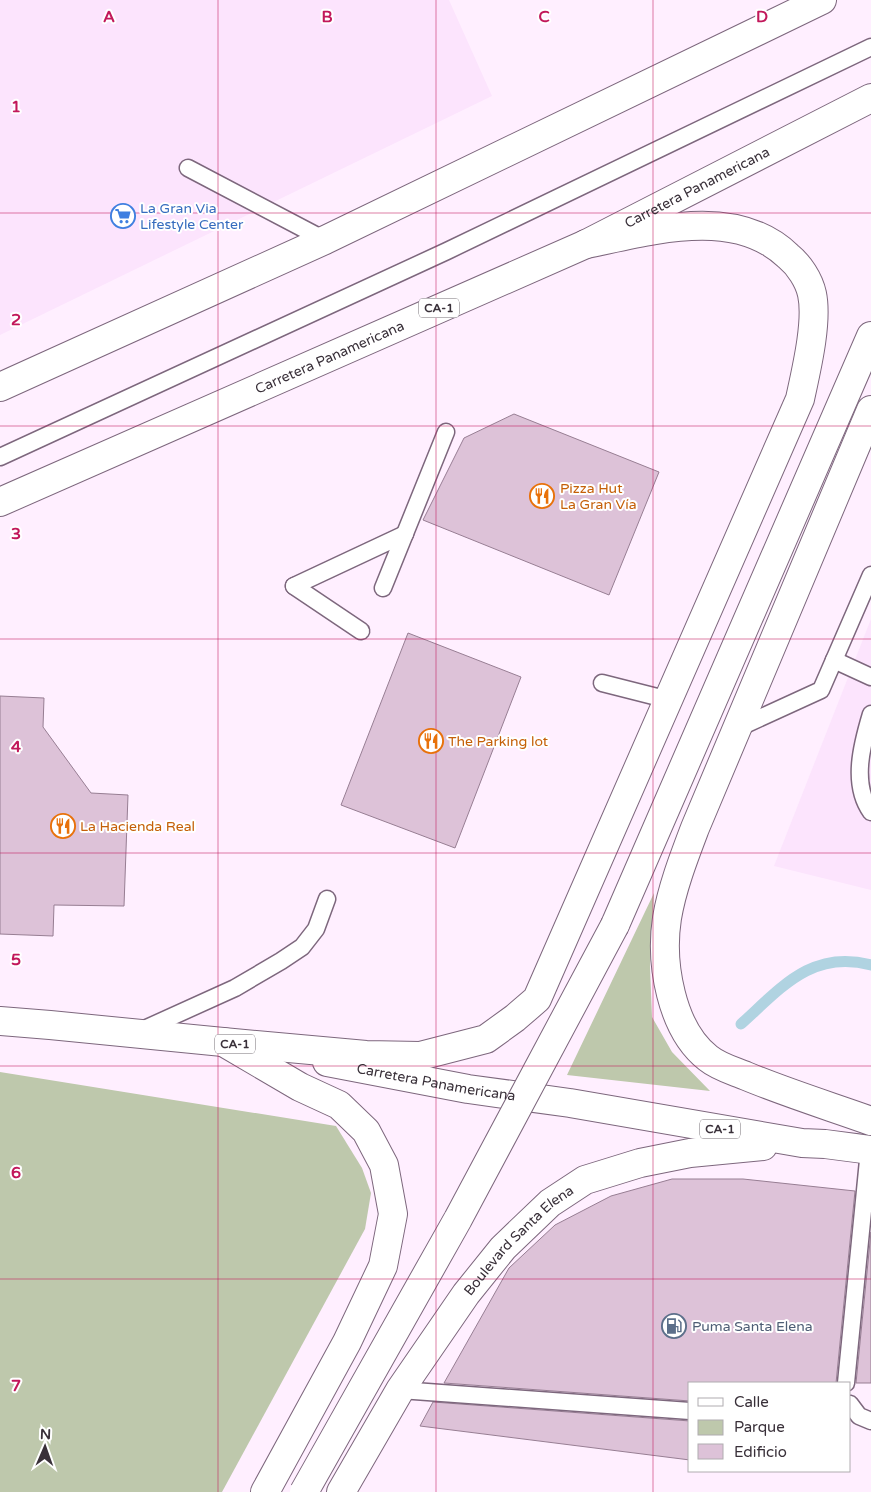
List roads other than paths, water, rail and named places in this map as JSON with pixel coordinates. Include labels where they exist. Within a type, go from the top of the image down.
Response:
[{"type":"main road","points":[[0,386],[325,240],[822,0]]},
{"type":"main road","name":"Carretera Panamericana","points":[[0,502],[586,244],[871,98]]},
{"type":"main road","points":[[223,1042],[366,1054],[420,1056],[486,1039],[537,999],[800,399],[808,361],[812,321],[812,294],[799,265],[776,244],[740,229],[697,225],[653,231],[586,244]]},
{"type":"main road","points":[[304,1492],[458,1219],[615,925],[871,336]]},
{"type":"main road","points":[[871,410],[686,852],[667,918],[666,965],[674,1010],[689,1037],[708,1058],[759,1082],[871,1121]]},
{"type":"main road","name":"Carretera Panamericana","points":[[0,1021],[223,1042],[468,1089],[570,1103],[802,1143],[870,1150]]},
{"type":"main road","points":[[223,1042],[300,1087],[338,1105],[366,1131],[384,1166],[393,1214],[383,1266],[347,1342],[265,1492]]},
{"type":"main road","name":"Boulevard Santa Elena","points":[[341,1492],[400,1390],[466,1294],[503,1248],[550,1203],[585,1180],[640,1163],[690,1153],[802,1143]]},
{"type":"lane","points":[[0,458],[438,255],[871,47]]},
{"type":"lane","points":[[188,168],[325,240]]},
{"type":"lane","points":[[383,588],[446,432]]},
{"type":"lane","points":[[361,631],[294,586],[405,534]]},
{"type":"lane","points":[[738,728],[821,690],[871,575]]},
{"type":"lane","points":[[834,660],[871,677]]},
{"type":"lane","points":[[602,683],[669,700]]},
{"type":"lane","points":[[871,714],[863,741],[860,782],[863,801],[871,812]]},
{"type":"lane","points":[[134,1034],[235,988],[288,957],[302,947],[316,929],[327,899]]},
{"type":"lane","points":[[846,1382],[870,1150]]},
{"type":"lane","points":[[400,1390],[688,1411]]},
{"type":"lane","points":[[851,1405],[859,1416],[871,1421]]},
{"type":"waterway","points":[[741,1024],[784,985],[814,967],[831,962],[850,961],[871,965]]},
{"type":"place","name":"La Gran Via Lifestyle Center","points":[[123,216]]},
{"type":"place","name":"Pizza Hut La Gran Vía","points":[[542,496]]},
{"type":"place","name":"The Parking lot","points":[[431,741]]},
{"type":"place","name":"La Hacienda Real","points":[[63,826]]},
{"type":"place","name":"Puma Santa Elena","points":[[674,1326]]}]
